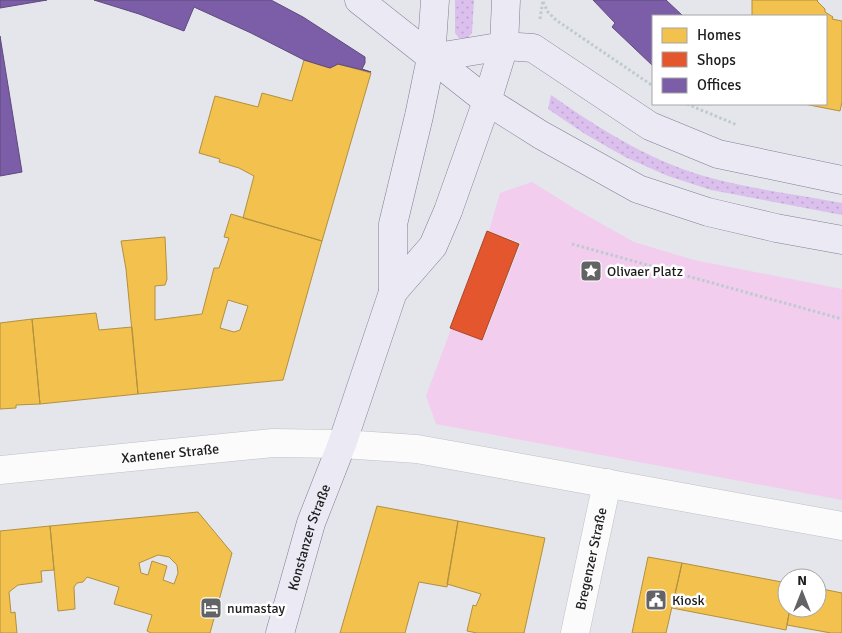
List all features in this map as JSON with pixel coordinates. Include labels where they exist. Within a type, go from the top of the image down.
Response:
[{"type":"main road","points":[[359,0],[430,58],[488,101],[542,135],[638,189],[708,212],[776,228],[842,240]]},
{"type":"main road","points":[[342,444],[392,292],[394,224],[419,116],[430,58],[435,0]]},
{"type":"main road","points":[[392,292],[434,246],[488,101],[504,46],[506,0]]},
{"type":"main road","points":[[430,58],[504,46],[533,48],[650,126],[718,154],[842,180]]},
{"type":"main road","name":"Konstanzer Straße","points":[[280,633],[311,523],[342,444]]},
{"type":"street","name":"Xantener Straße","points":[[0,470],[274,443],[342,444]]},
{"type":"street","points":[[342,444],[436,452],[842,526]]},
{"type":"street","name":"Bregenzer Straße","points":[[575,633],[607,483]]},
{"type":"path","points":[[543,0],[548,12],[556,20],[652,85]]},
{"type":"path","points":[[572,244],[842,319]]},
{"type":"shaded area","points":[[455,0],[474,0],[472,33],[468,38],[459,38],[455,33]]},
{"type":"shaded area","points":[[551,95],[609,133],[671,164],[693,173],[731,183],[842,203],[842,215],[711,190],[668,176],[625,157],[585,134],[548,109]]},
{"type":"shaded area","points":[[532,182],[634,242],[694,260],[842,289],[842,500],[436,424],[426,396],[451,329],[483,340],[521,243],[489,231],[500,193]]},
{"type":"building: Homes","points":[[752,0],[818,0],[825,9],[825,12],[833,17],[832,19],[842,21],[842,102],[840,111],[809,105],[827,105],[827,15],[752,15]]},
{"type":"building: Homes","points":[[304,60],[330,68],[338,64],[371,73],[322,241],[243,218],[254,176],[239,168],[219,162],[220,159],[199,153],[215,96],[258,107],[262,93],[292,101]]},
{"type":"building: Homes","points":[[231,214],[322,241],[283,380],[138,394],[126,269],[121,241],[165,237],[167,279],[165,285],[155,286],[155,320],[202,314],[214,268],[219,268],[229,238],[224,237]],"holes":[[[228,300],[248,306],[240,330],[234,332],[220,328]]]},
{"type":"building: Homes","points":[[96,313],[99,330],[132,327],[138,394],[40,404],[32,319]]},
{"type":"building: Homes","points":[[32,319],[40,404],[16,405],[16,408],[0,409],[0,323]]},
{"type":"building: Homes","points":[[377,506],[458,521],[447,587],[419,582],[405,633],[340,633]]},
{"type":"building: Homes","points":[[198,512],[232,553],[210,633],[151,633],[147,631],[152,615],[114,604],[119,587],[87,577],[83,582],[77,583],[74,587],[75,609],[58,611],[50,526]],"holes":[[[158,555],[169,557],[177,565],[178,573],[174,584],[163,580],[167,566],[152,561],[148,575],[141,573],[139,563]]]},
{"type":"building: Homes","points":[[458,521],[545,538],[524,633],[477,633],[467,631],[473,605],[476,606],[481,594],[447,584]]},
{"type":"building: Homes","points":[[50,526],[54,570],[41,571],[42,582],[18,585],[9,592],[11,613],[15,612],[17,633],[0,633],[0,531]]},
{"type":"building: Homes","points":[[648,557],[682,563],[666,633],[632,633]]},
{"type":"building: Homes","points":[[682,563],[777,581],[777,618],[788,618],[786,630],[672,608]]},
{"type":"building: Homes","points":[[827,590],[842,593],[842,633],[831,633],[787,625],[788,618],[827,618]]},
{"type":"building: Shops","points":[[487,231],[519,244],[482,340],[450,328]]},
{"type":"building: Offices","points":[[0,0],[47,0],[0,8]]},
{"type":"building: Offices","points":[[94,0],[271,0],[303,17],[365,57],[362,69],[371,72],[338,64],[330,68],[304,60],[194,7],[184,31]]},
{"type":"building: Offices","points":[[593,0],[666,0],[682,15],[652,15],[652,65],[612,27],[615,23]]},
{"type":"building: Offices","points":[[0,36],[22,172],[0,176]]},
{"type":"place","name":"Olivaer Platz","points":[[591,271]]},
{"type":"place","name":"Kiosk","points":[[656,600]]},
{"type":"place","name":"numastay","points":[[211,608]]}]
